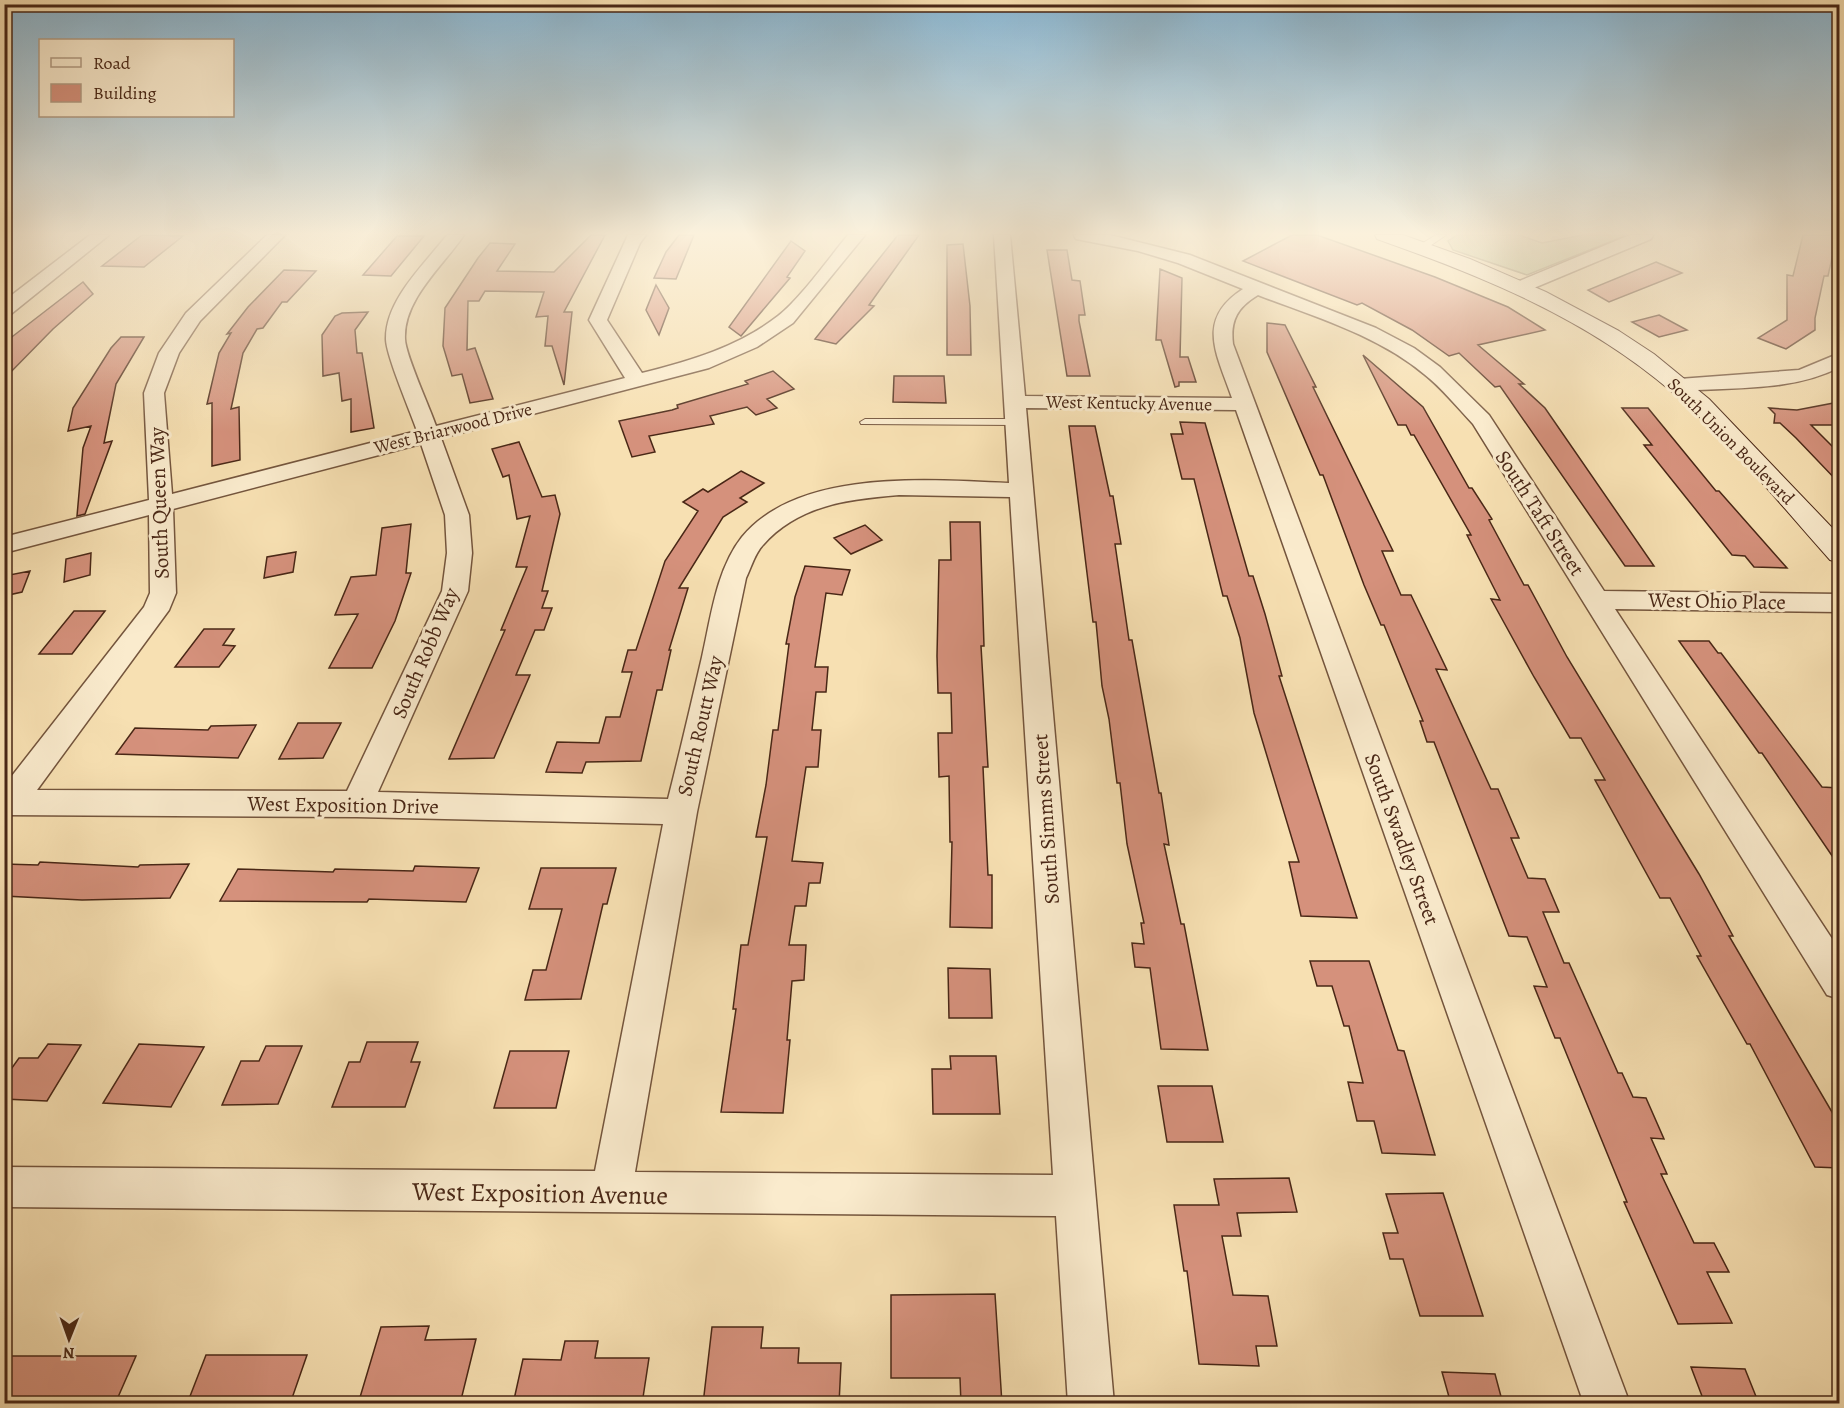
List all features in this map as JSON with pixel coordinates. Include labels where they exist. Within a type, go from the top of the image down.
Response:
[{"type":"main road","name":"South Union Boulevard","points":[[1550,301],[1595,325],[1679,385],[1718,422],[1839,554]]},
{"type":"street","points":[[4,310],[16,301]]},
{"type":"street","name":"South Queen Way","points":[[7,802],[156,610],[163,593],[161,503],[154,393],[169,352],[193,317],[210,301]]},
{"type":"street","name":"South Robb Way","points":[[357,804],[455,591],[460,558],[461,533],[395,339],[401,312],[407,301]]},
{"type":"street","points":[[606,301],[598,320],[637,381]]},
{"type":"street","name":"West Briarwood Drive","points":[[4,544],[702,364],[764,334],[794,311],[803,301]]},
{"type":"street","name":"South Simms Street","points":[[1007,301],[1091,1404]]},
{"type":"street","name":"South Swadley Street","points":[[1237,301],[1223,317],[1221,326],[1223,344],[1607,1404]]},
{"type":"street","name":"South Taft Street","points":[[1290,301],[1390,343],[1446,382],[1480,420],[1839,983]]},
{"type":"street","points":[[1679,385],[1800,376],[1821,370],[1839,359]]},
{"type":"street","name":"West Kentucky Avenue","points":[[1015,412],[1245,404]]},
{"type":"street","name":"South Routt Way","points":[[611,1194],[681,812],[733,578],[741,556],[755,537],[776,520],[798,507],[824,497],[857,491],[1021,490]]},
{"type":"street","name":"West Ohio Place","points":[[1595,600],[1839,603]]},
{"type":"street","name":"West Exposition Drive","points":[[7,802],[357,804],[681,812]]},
{"type":"street","name":"West Exposition Avenue","points":[[4,1187],[611,1194],[1075,1196]]},
{"type":"lane","points":[[865,422],[1015,412]]},
{"type":"building","points":[[59,301],[85,301],[53,329],[4,379],[4,343]]},
{"type":"building","points":[[254,301],[288,301],[282,302],[263,328],[257,329],[243,353],[231,409],[239,407],[240,460],[212,466],[212,403],[207,404],[219,353],[231,333],[227,334]]},
{"type":"building","points":[[450,301],[479,301],[468,301],[467,350],[475,348],[493,399],[470,403],[462,374],[452,376],[443,346],[445,308]]},
{"type":"building","points":[[541,301],[570,301],[564,312],[572,312],[564,385],[552,346],[545,346],[548,316],[536,317]]},
{"type":"building","points":[[650,301],[665,301],[669,308],[659,335],[646,310]]},
{"type":"building","points":[[748,301],[771,301],[741,336],[729,327]]},
{"type":"building","points":[[846,301],[872,301],[869,305],[874,306],[836,344],[815,339]]},
{"type":"building","points":[[947,301],[969,301],[971,355],[947,355]]},
{"type":"building","points":[[1055,301],[1083,301],[1085,315],[1079,315],[1079,321],[1090,376],[1067,376]]},
{"type":"building","points":[[1158,301],[1181,301],[1180,357],[1188,357],[1196,382],[1179,382],[1179,386],[1175,387],[1161,340],[1156,340]]},
{"type":"building","points":[[1346,301],[1493,301],[1508,307],[1545,330],[1478,345],[1524,384],[1519,384],[1545,408],[1654,566],[1625,566],[1500,386],[1495,387],[1459,353],[1449,356],[1412,330],[1362,303],[1357,305]]},
{"type":"building","points":[[1787,301],[1819,301],[1815,330],[1786,349],[1758,338],[1787,320]]},
{"type":"building","points":[[368,312],[355,330],[357,353],[362,353],[374,428],[351,432],[351,399],[342,401],[339,373],[323,376],[322,335],[335,316],[342,313]]},
{"type":"building","points":[[1659,315],[1687,330],[1659,337],[1632,322]]},
{"type":"building","points":[[1267,323],[1285,325],[1393,551],[1382,551],[1401,595],[1411,595],[1447,670],[1436,669],[1491,789],[1498,789],[1519,838],[1511,838],[1528,878],[1545,879],[1559,912],[1543,912],[1564,963],[1569,963],[1618,1073],[1622,1073],[1633,1097],[1646,1098],[1664,1139],[1651,1138],[1667,1174],[1661,1174],[1694,1243],[1714,1243],[1729,1272],[1707,1272],[1732,1323],[1678,1324],[1624,1202],[1627,1202],[1560,1038],[1555,1038],[1534,986],[1547,987],[1527,937],[1509,936],[1434,742],[1427,742],[1420,721],[1423,721],[1384,625],[1381,625],[1364,585],[1323,475],[1320,475],[1267,352]]},
{"type":"building","points":[[121,337],[144,337],[116,384],[104,443],[112,441],[85,514],[77,516],[83,448],[91,426],[68,431],[73,408],[111,348]]},
{"type":"building","points":[[1363,355],[1423,407],[1469,488],[1472,488],[1492,519],[1489,520],[1524,585],[1528,585],[1567,657],[1699,874],[1733,936],[1729,936],[1839,1124],[1839,1168],[1815,1167],[1750,1044],[1747,1044],[1697,956],[1701,956],[1670,898],[1660,898],[1595,780],[1605,780],[1581,738],[1570,738],[1534,677],[1491,599],[1500,600],[1467,535],[1471,535],[1414,435],[1411,435],[1406,425],[1398,425]]},
{"type":"building","points":[[773,371],[794,389],[767,399],[777,408],[756,415],[747,407],[710,416],[714,424],[649,436],[655,452],[632,457],[619,421],[672,410],[678,408],[677,405],[748,384],[745,381]]},
{"type":"building","points":[[894,376],[944,376],[946,403],[893,402]]},
{"type":"building","points":[[1839,402],[1839,425],[1811,425],[1839,453],[1839,483],[1780,423],[1774,423],[1775,414],[1769,408],[1797,410]]},
{"type":"building","points":[[1622,408],[1648,408],[1716,491],[1719,491],[1787,568],[1754,567],[1745,556],[1732,555],[1644,445],[1652,445]]},
{"type":"building","points":[[1180,422],[1205,423],[1249,576],[1253,576],[1265,614],[1282,676],[1279,676],[1357,918],[1301,916],[1289,862],[1299,862],[1254,713],[1240,638],[1227,596],[1223,596],[1194,479],[1182,479],[1171,434],[1183,434]]},
{"type":"building","points":[[1069,426],[1095,426],[1110,496],[1113,496],[1121,544],[1115,544],[1129,640],[1132,640],[1159,793],[1161,793],[1169,845],[1164,844],[1181,924],[1184,924],[1208,1050],[1161,1049],[1150,968],[1135,967],[1132,943],[1144,944],[1141,923],[1144,923],[1127,844],[1120,783],[1117,783],[1109,719],[1102,686],[1096,622],[1093,622]]},
{"type":"building","points":[[519,442],[542,497],[555,495],[560,514],[542,591],[548,591],[542,608],[552,608],[544,630],[535,630],[516,675],[530,675],[494,758],[449,759],[505,630],[501,630],[527,567],[516,567],[530,516],[517,519],[509,475],[503,477],[492,449]]},
{"type":"building","points":[[741,471],[764,483],[740,498],[747,502],[723,517],[679,588],[688,588],[669,650],[671,650],[662,690],[657,690],[641,761],[586,762],[582,773],[546,772],[557,742],[599,743],[606,717],[620,717],[632,672],[622,672],[628,650],[636,650],[665,561],[698,511],[683,502],[703,489],[708,492]]},
{"type":"building","points":[[950,522],[980,522],[984,646],[981,646],[988,767],[983,767],[988,875],[992,875],[992,928],[950,927],[952,842],[950,842],[949,776],[939,777],[938,733],[952,733],[951,693],[938,693],[937,656],[939,560],[951,560]]},
{"type":"building","points":[[411,524],[406,573],[411,573],[395,621],[372,668],[329,668],[358,614],[335,615],[351,577],[376,575],[382,528]]},
{"type":"building","points":[[865,525],[882,540],[851,554],[834,538]]},
{"type":"building","points":[[296,552],[293,572],[264,578],[267,557]]},
{"type":"building","points":[[91,553],[90,575],[64,582],[66,559]]},
{"type":"building","points":[[805,566],[850,570],[842,595],[826,593],[815,667],[828,667],[826,692],[816,692],[812,730],[821,730],[818,767],[806,767],[792,861],[823,863],[820,883],[809,883],[806,906],[795,906],[789,945],[806,945],[804,980],[792,981],[787,1040],[790,1040],[783,1113],[721,1112],[736,1009],[733,1009],[741,945],[748,945],[767,837],[756,837],[773,730],[778,730],[789,644],[786,644],[795,597]]},
{"type":"building","points":[[30,571],[22,592],[4,596],[4,576]]},
{"type":"building","points":[[74,611],[105,611],[72,654],[39,654]]},
{"type":"building","points":[[204,629],[234,629],[223,645],[235,646],[219,667],[175,667]]},
{"type":"building","points":[[1679,641],[1709,641],[1718,653],[1721,653],[1822,787],[1839,788],[1839,866],[1762,753],[1759,753]]},
{"type":"building","points":[[298,723],[341,723],[323,758],[279,759]]},
{"type":"building","points":[[256,725],[238,758],[116,754],[135,728],[208,730],[211,726]]},
{"type":"building","points":[[40,862],[138,867],[140,865],[189,864],[170,898],[82,900],[4,896],[4,864],[38,865]]},
{"type":"building","points":[[415,866],[479,868],[466,902],[369,899],[367,902],[220,901],[238,869],[333,872],[335,869],[413,871]]},
{"type":"building","points":[[541,868],[616,868],[607,904],[603,904],[581,999],[525,1000],[533,970],[546,970],[562,909],[529,909]]},
{"type":"building","points":[[1310,961],[1369,961],[1398,1050],[1404,1051],[1435,1155],[1382,1153],[1374,1121],[1357,1121],[1348,1082],[1363,1083],[1349,1026],[1344,1026],[1332,986],[1317,986]]},
{"type":"building","points":[[948,968],[990,969],[992,1018],[949,1018]]},
{"type":"building","points":[[367,1042],[418,1042],[411,1062],[420,1062],[405,1107],[332,1107],[349,1062],[360,1062]]},
{"type":"building","points":[[48,1044],[81,1045],[47,1101],[4,1099],[4,1079],[19,1058],[38,1058]]},
{"type":"building","points":[[139,1044],[204,1047],[171,1107],[103,1103]]},
{"type":"building","points":[[266,1046],[302,1046],[278,1104],[222,1105],[241,1061],[259,1061]]},
{"type":"building","points":[[510,1051],[569,1051],[556,1108],[494,1108]]},
{"type":"building","points":[[950,1056],[996,1056],[1000,1114],[933,1114],[932,1069],[951,1069]]},
{"type":"building","points":[[1158,1086],[1212,1086],[1223,1142],[1167,1142]]},
{"type":"building","points":[[1289,1178],[1297,1212],[1237,1213],[1241,1236],[1222,1236],[1233,1295],[1268,1296],[1277,1346],[1256,1346],[1259,1366],[1199,1364],[1187,1271],[1184,1271],[1174,1205],[1219,1205],[1214,1179]]},
{"type":"building","points":[[1443,1193],[1483,1316],[1420,1316],[1403,1259],[1390,1259],[1383,1233],[1398,1233],[1386,1194]]},
{"type":"building","points":[[995,1294],[1002,1404],[961,1404],[960,1378],[891,1378],[891,1295]]},
{"type":"building","points":[[429,1326],[425,1340],[476,1339],[460,1404],[358,1404],[381,1327]]},
{"type":"building","points":[[712,1327],[763,1327],[761,1348],[799,1348],[798,1363],[841,1363],[839,1404],[703,1404]]},
{"type":"building","points":[[565,1341],[598,1341],[595,1358],[649,1358],[642,1404],[513,1404],[523,1359],[561,1360]]},
{"type":"building","points":[[206,1355],[307,1355],[290,1404],[187,1404]]},
{"type":"building","points":[[4,1356],[136,1356],[115,1404],[4,1404]]},
{"type":"building","points":[[1691,1367],[1745,1369],[1759,1404],[1705,1404]]},
{"type":"building","points":[[1442,1372],[1495,1374],[1503,1404],[1451,1404]]}]
